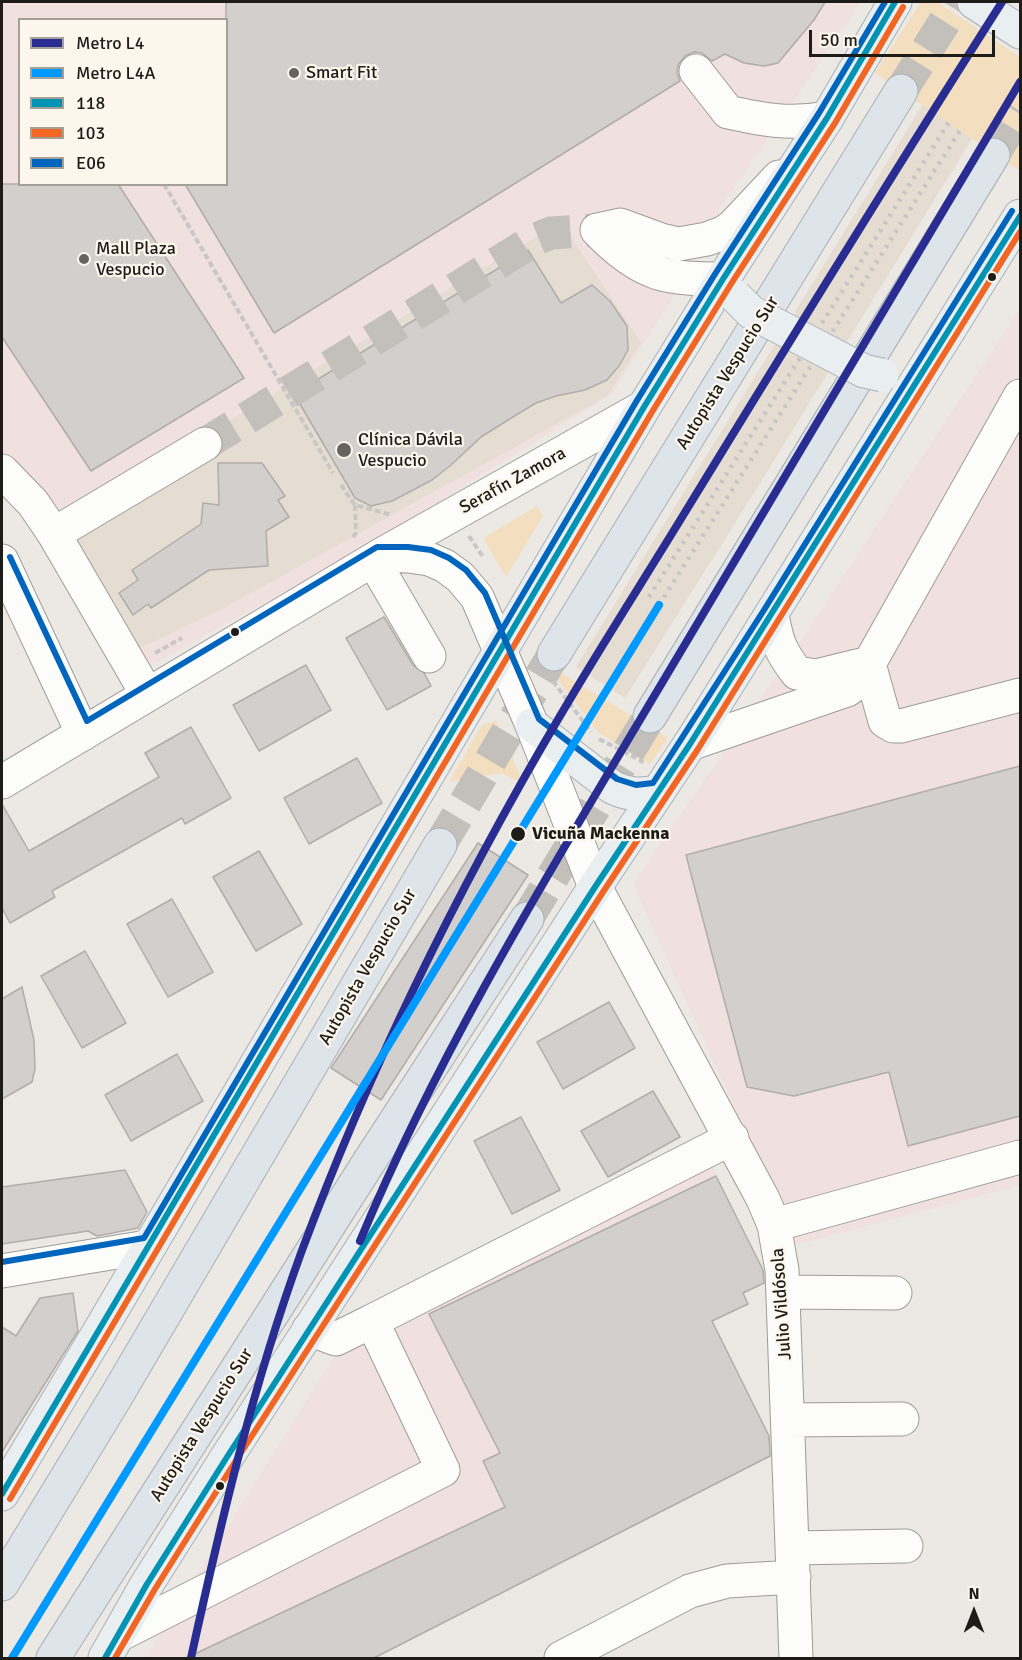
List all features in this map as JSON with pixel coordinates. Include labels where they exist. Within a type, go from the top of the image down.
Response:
[{"type":"highway","name":"Autopista Vespucio Sur","points":[[551,663],[901,91]]},
{"type":"highway","points":[[650,716],[993,155]]},
{"type":"highway","name":"Autopista Vespucio Sur","points":[[2,1584],[117,1395],[440,845]]},
{"type":"highway","name":"Autopista Vespucio Sur","points":[[53,1659],[526,919]]},
{"type":"main road","points":[[2,1494],[644,407],[696,322],[729,288],[806,151],[895,2]]},
{"type":"main road","points":[[974,2],[1020,32]]},
{"type":"main road","points":[[112,1647],[147,1584],[309,1329],[772,615],[1020,216]]},
{"type":"main road","points":[[729,288],[751,312],[864,371],[882,375],[903,373],[929,364]]},
{"type":"main road","points":[[532,725],[612,787],[638,795],[659,791]]},
{"type":"street","points":[[696,71],[728,112],[777,122],[807,122],[827,118]]},
{"type":"street","points":[[696,322],[684,303],[658,273],[614,248],[597,230],[620,225],[679,244],[691,243],[723,233],[733,226],[806,151]]},
{"type":"street","points":[[658,273],[691,278],[729,288]]},
{"type":"street","points":[[690,744],[847,690],[860,681],[1012,429],[1020,396]]},
{"type":"street","name":"Serafín Zamora","points":[[2,782],[377,557],[644,407]]},
{"type":"street","points":[[54,534],[205,444]]},
{"type":"street","points":[[2,471],[33,503],[54,534],[147,694]]},
{"type":"street","points":[[429,656],[377,557],[408,556],[429,559],[445,566],[460,577],[477,597],[532,725],[595,886]]},
{"type":"street","points":[[2,561],[83,734]]},
{"type":"street","points":[[772,615],[776,638],[782,653],[797,673],[816,676],[869,663]]},
{"type":"street","points":[[869,663],[885,721],[893,726],[901,726],[1020,694]]},
{"type":"street","name":"Julio Vildósola","points":[[595,886],[732,1138],[774,1225],[780,1247],[796,1659]]},
{"type":"street","points":[[309,1329],[336,1339],[732,1138]]},
{"type":"street","points":[[774,1225],[1020,1157]]},
{"type":"street","points":[[2,1271],[150,1245]]},
{"type":"street","points":[[783,1292],[895,1293]]},
{"type":"street","points":[[112,1647],[444,1470],[372,1322]]},
{"type":"street","points":[[788,1420],[902,1419]]},
{"type":"street","points":[[561,1659],[690,1591],[794,1562],[906,1546]]},
{"type":"path","points":[[165,186],[333,473]]},
{"type":"path","points":[[342,485],[355,506],[382,512]]},
{"type":"path","points":[[551,663],[594,735],[642,761]]},
{"type":"shaded area","name":"Mall Plaza Vespucio","points":[[2,2],[861,2],[703,233],[695,262],[612,394],[380,538],[132,676],[33,517],[2,494]]},
{"type":"shaded area","points":[[921,2],[937,2],[1020,57],[1020,171],[875,73]]},
{"type":"shaded area","points":[[923,104],[973,137],[625,698],[576,667]]},
{"type":"shaded area","name":"Clínica Dávila Vespucio","points":[[561,222],[641,343],[607,396],[222,609],[140,648],[63,520]]},
{"type":"shaded area","points":[[1020,309],[1020,1185],[797,1245],[633,884],[806,633]]},
{"type":"shaded area","points":[[537,506],[543,516],[506,577],[483,538]]},
{"type":"shaded area","points":[[561,673],[668,738],[650,764],[599,733],[558,680]]},
{"type":"shaded area","points":[[496,721],[524,784],[501,773],[449,782],[482,725]]},
{"type":"shaded area","points":[[705,1147],[716,1176],[769,1281],[743,1293],[748,1304],[712,1321],[777,1452],[372,1658],[146,1658],[357,1320]]},
{"type":"building","name":"Mall Plaza Vespucio","points":[[226,2],[825,2],[814,20],[778,63],[764,66],[744,63],[725,54],[712,61],[702,53],[694,52],[685,56],[678,65],[677,73],[680,81],[274,333],[186,186],[228,186],[228,18],[226,18]]},
{"type":"building","points":[[2,184],[119,186],[244,378],[91,471],[2,337]]},
{"type":"building","points":[[528,250],[561,303],[592,285],[610,301],[627,326],[628,350],[619,366],[607,380],[585,390],[536,403],[481,437],[432,480],[392,501],[371,506],[355,498],[294,394]]},
{"type":"building","points":[[218,463],[262,463],[285,496],[278,500],[289,517],[266,531],[268,566],[209,570],[151,608],[148,604],[133,615],[119,593],[138,580],[132,570],[201,524],[203,503],[219,505]]},
{"type":"building","points":[[384,617],[413,665],[424,673],[431,686],[387,710],[346,638]]},
{"type":"building","points":[[306,665],[331,710],[259,751],[233,705]]},
{"type":"building","points":[[191,727],[231,798],[185,824],[182,818],[52,891],[55,897],[10,923],[2,908],[2,804],[29,851],[159,777],[145,753]]},
{"type":"building","points":[[357,758],[382,803],[309,844],[284,798]]},
{"type":"building","points":[[1020,766],[1020,1116],[908,1146],[889,1072],[794,1096],[747,1087],[686,855]]},
{"type":"building","points":[[478,843],[528,875],[381,1100],[331,1068]]},
{"type":"building","points":[[259,851],[302,924],[256,951],[213,877]]},
{"type":"building","points":[[172,899],[213,972],[168,997],[127,924]]},
{"type":"building","points":[[85,951],[126,1023],[82,1048],[41,976]]},
{"type":"building","points":[[22,987],[34,1040],[35,1069],[32,1082],[2,1099],[2,999]]},
{"type":"building","points":[[609,1002],[635,1048],[563,1089],[537,1042]]},
{"type":"building","points":[[177,1054],[203,1101],[131,1141],[105,1095]]},
{"type":"building","points":[[653,1091],[680,1137],[608,1177],[581,1131]]},
{"type":"building","points":[[521,1117],[560,1190],[512,1214],[474,1141]]},
{"type":"building","points":[[125,1170],[147,1212],[138,1228],[97,1236],[88,1231],[2,1244],[2,1187]]},
{"type":"building","points":[[716,1176],[763,1270],[764,1283],[743,1293],[748,1304],[712,1321],[769,1436],[770,1456],[372,1659],[184,1659],[505,1507],[483,1461],[500,1453],[429,1314]]},
{"type":"building","points":[[73,1293],[78,1331],[2,1452],[2,1327],[16,1336],[40,1298]]},
{"type":"tunnel","points":[[901,91],[957,2]]},
{"type":"tunnel","points":[[993,155],[1020,111]]},
{"type":"tunnel","points":[[205,444],[536,239],[551,233],[597,230]]},
{"type":"tunnel","points":[[440,845],[554,654]]},
{"type":"tunnel","points":[[527,919],[650,716]]},
{"type":"railway","points":[[649,597],[949,122]]},
{"type":"railway","points":[[659,605],[961,129]]},
{"type":"metro line","name":"L4","points":[[191,1658],[239,1454],[284,1303],[301,1253],[356,1115],[418,979],[487,846],[576,690],[843,255],[1002,2]]},
{"type":"metro line","name":"L4","points":[[360,1241],[425,1099],[498,962],[1020,82]]},
{"type":"metro line","name":"L4A","points":[[12,1658],[659,605]]},
{"type":"transit line","name":"E06","points":[[2,1262],[144,1238],[636,402],[819,113],[885,2]]},
{"type":"transit line","name":"118","points":[[2,1494],[644,407],[827,118],[895,2]]},
{"type":"transit line","name":"103","points":[[10,1499],[652,412],[835,123],[903,7]]},
{"type":"transit line","name":"E06","points":[[10,557],[87,721],[377,547],[431,550],[449,558],[466,570],[485,593],[539,719],[617,779],[636,785],[653,783],[764,610],[1012,211]]},
{"type":"transit line","name":"118","points":[[105,1658],[147,1584],[227,1457],[690,744],[1020,216]]},
{"type":"transit line","name":"103","points":[[115,1658],[155,1589],[235,1462],[698,749],[1020,232]]},
{"type":"place","name":"Smart Fit","points":[[294,73]]},
{"type":"place","name":"Mall Plaza Vespucio","points":[[84,259]]},
{"type":"place","name":"Clínica Dávila Vespucio","points":[[344,450]]},
{"type":"place","name":"Vicuña Mackenna","points":[[518,834]]}]
